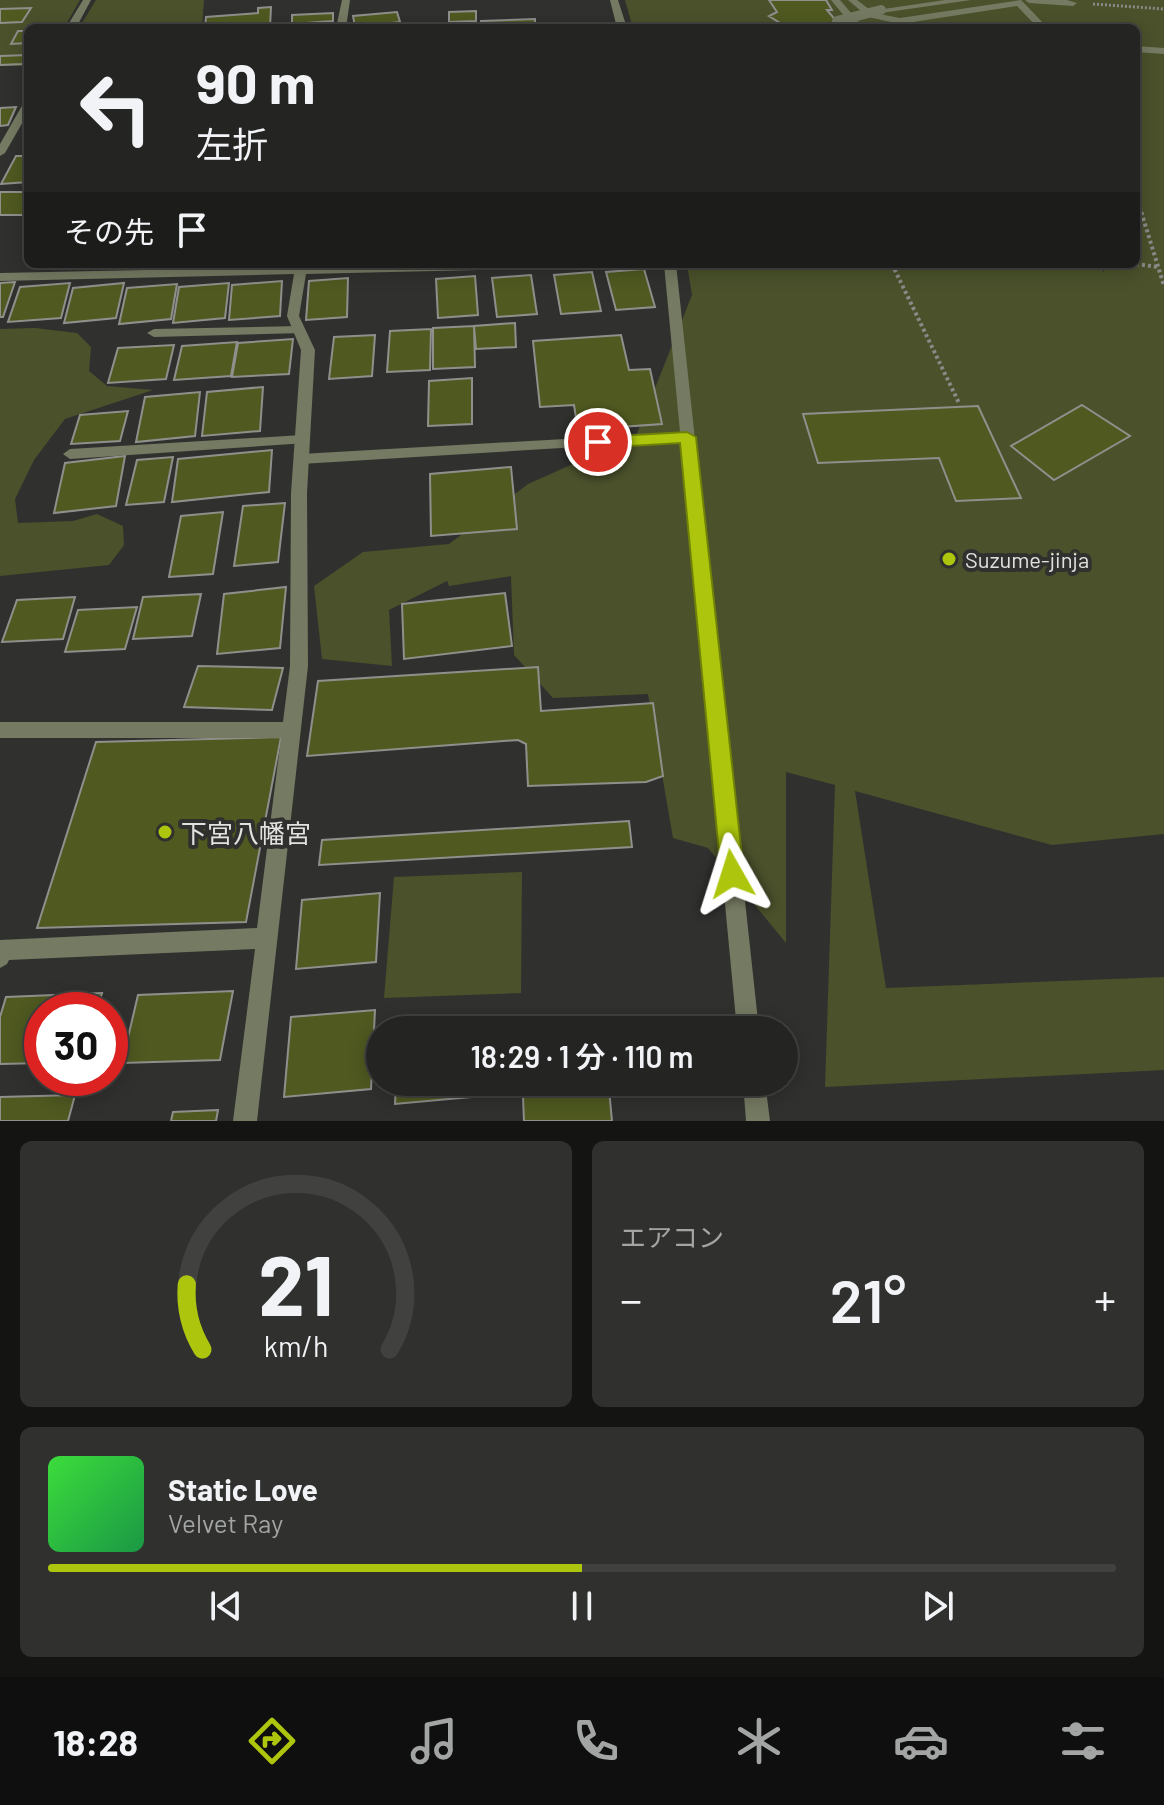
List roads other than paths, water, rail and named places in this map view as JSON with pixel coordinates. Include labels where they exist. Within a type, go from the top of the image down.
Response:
[{"type":"street","points":[[73,24],[87,0]]},
{"type":"street","points":[[342,24],[346,0]]},
{"type":"street","points":[[614,0],[621,24]]},
{"type":"street","points":[[835,0],[856,24]]},
{"type":"street","points":[[852,0],[871,15],[900,21],[1021,1],[1073,3]]},
{"type":"street","points":[[837,21],[881,10],[967,0]]},
{"type":"street","points":[[1021,1],[1040,24]]},
{"type":"street","points":[[1140,49],[1164,51]]},
{"type":"street","points":[[0,153],[24,111]]},
{"type":"street","points":[[0,277],[271,268]]},
{"type":"street","points":[[245,1121],[299,666],[302,450],[308,350],[293,316],[301,268]]},
{"type":"street","points":[[670,268],[747,1016]]},
{"type":"street","points":[[154,333],[299,330]]},
{"type":"street","points":[[70,454],[687,437]]},
{"type":"street","points":[[0,730],[291,730]]},
{"type":"street","points":[[0,957],[2,950],[266,938]]},
{"type":"street","points":[[755,1096],[758,1121]]},
{"type":"place","name":"Suzume-jinja","points":[[949,559]]},
{"type":"place","name":"下宮八幡宮","points":[[165,832]]}]
